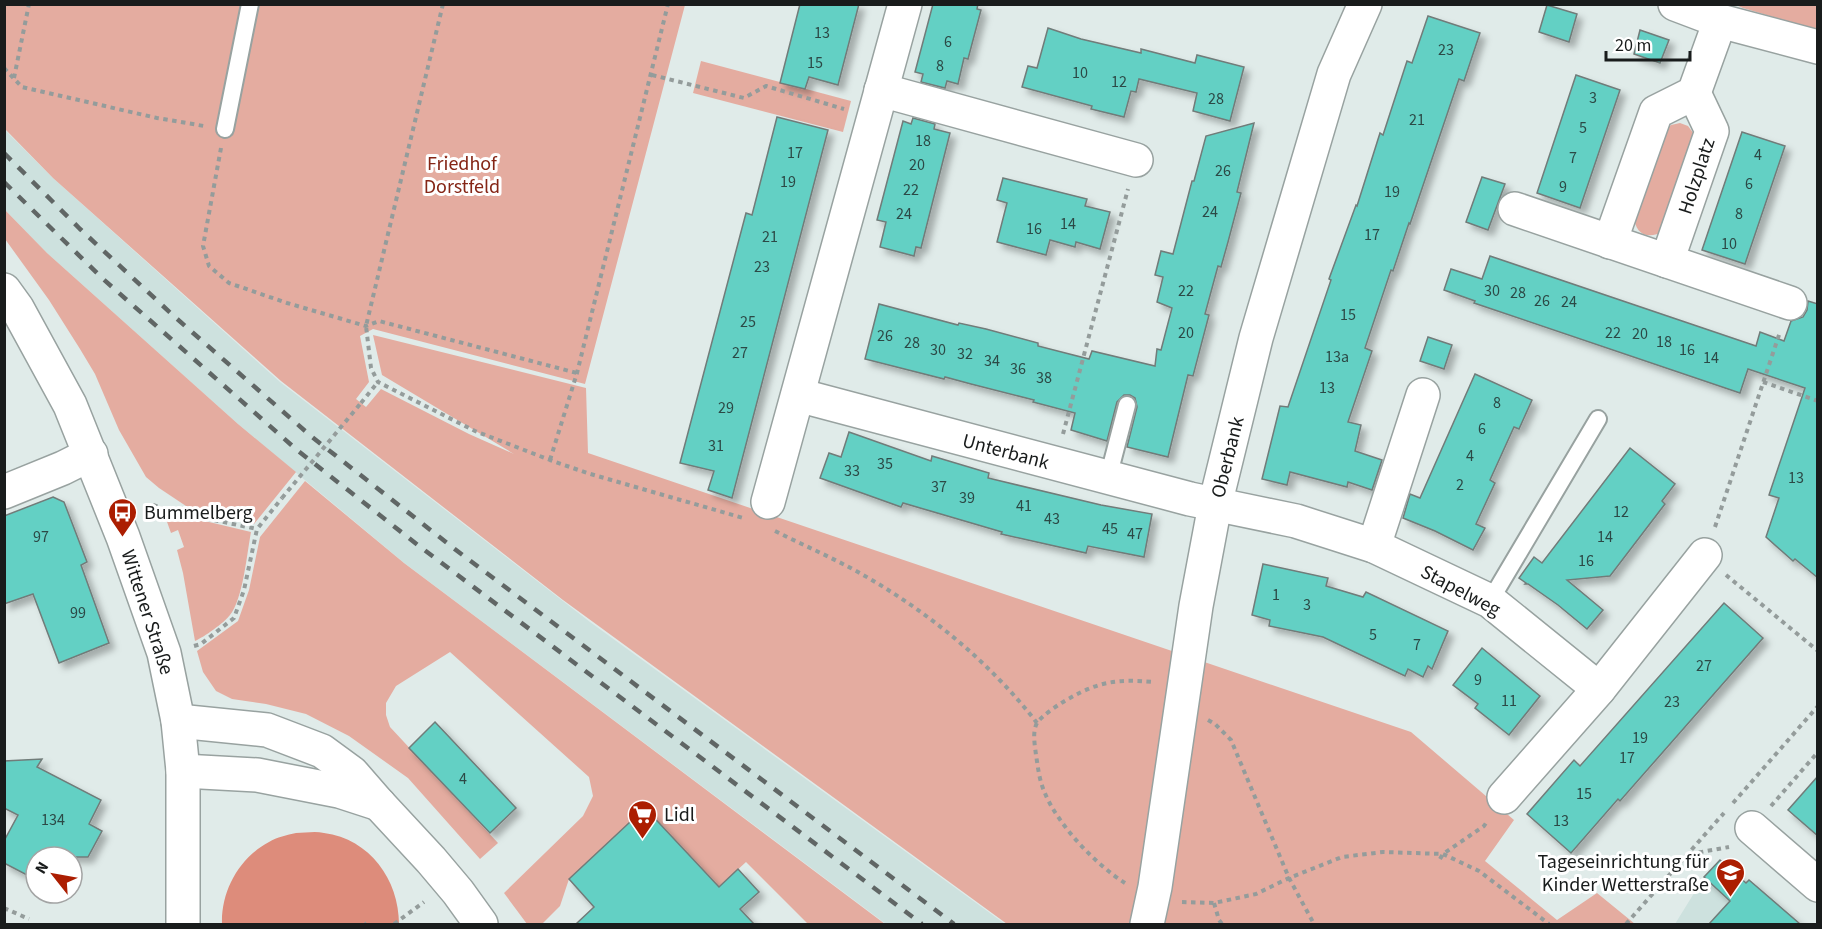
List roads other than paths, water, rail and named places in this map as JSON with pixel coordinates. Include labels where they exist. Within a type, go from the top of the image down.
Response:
[{"type":"street","points":[[762,517],[798,395],[905,4]]},
{"type":"street","name":"Oberbank","points":[[1147,924],[1157,876],[1196,606],[1215,505],[1256,338],[1334,74],[1365,4]]},
{"type":"street","points":[[1675,4],[1720,21],[1818,47]]},
{"type":"street","points":[[1610,242],[1656,112],[1694,93],[1720,21]]},
{"type":"street","name":"Holzplatz","points":[[1667,261],[1712,131],[1694,93]]},
{"type":"street","points":[[877,104],[1136,160]]},
{"type":"street","points":[[1515,209],[1790,303]]},
{"type":"street","name":"Wittener Straße","points":[[4,290],[48,362],[70,405],[123,537],[164,653],[178,721],[183,771],[183,924]]},
{"type":"street","name":"Unterbank","points":[[798,395],[1215,505]]},
{"type":"street","points":[[1374,546],[1423,395]]},
{"type":"street","points":[[4,492],[91,454]]},
{"type":"street","name":"Stapelweg","points":[[1215,505],[1296,521],[1374,546],[1490,601],[1599,689]]},
{"type":"street","points":[[1504,797],[1599,689],[1705,555]]},
{"type":"street","points":[[178,721],[267,730],[322,752],[351,773],[435,864],[481,924]]},
{"type":"street","points":[[183,771],[257,775],[339,791],[379,804]]},
{"type":"street","points":[[1752,828],[1818,885]]},
{"type":"lane","points":[[225,129],[250,4]]},
{"type":"lane","points":[[1108,478],[1127,405]]},
{"type":"lane","points":[[1490,601],[1598,419]]},
{"type":"railway","points":[[4,153],[80,229],[176,318],[312,437],[456,550],[954,924]]},
{"type":"railway","points":[[4,182],[102,278],[297,450],[419,546],[922,924]]},
{"type":"place","name":"Bummelberg","points":[[123,538]]},
{"type":"place","name":"Lidl","points":[[643,840]]},
{"type":"place","name":"Tageseinrichtung für Kinder Wetterstraße","points":[[1730,898]]},
{"type":"park label","name":"Friedhof Dorstfeld","points":[[462,174]]}]
